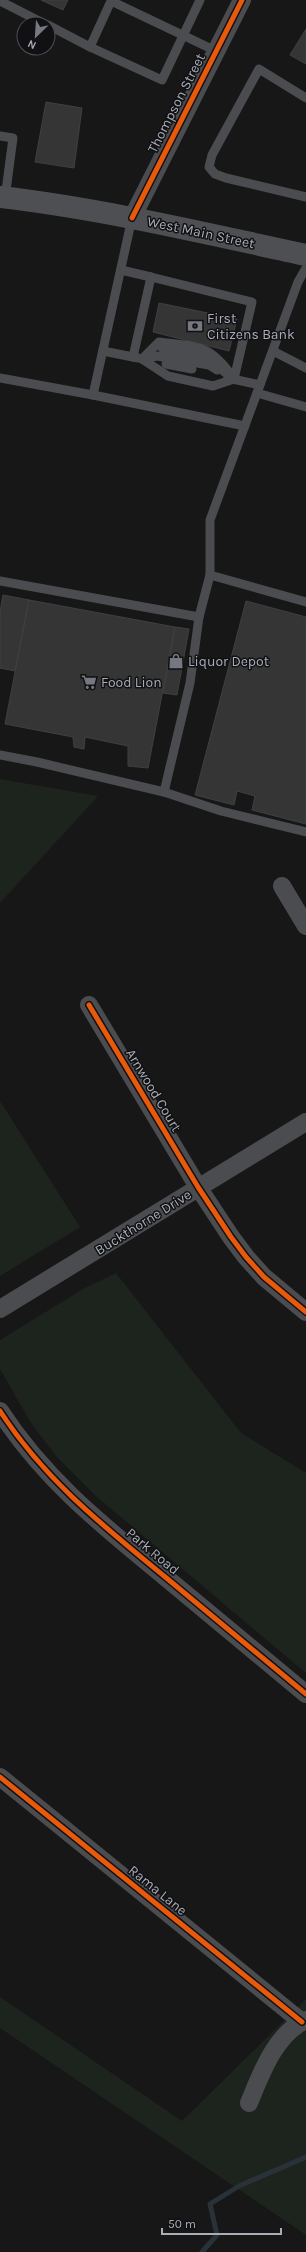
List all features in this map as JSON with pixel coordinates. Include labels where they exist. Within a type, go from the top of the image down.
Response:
[{"type":"main road","name":"West Main Street","points":[[3,197],[132,218],[223,235],[306,255]]},
{"type":"street","name":"Thompson Street","points":[[132,218],[242,0]]},
{"type":"street","points":[[282,886],[306,926]]},
{"type":"street","name":"Arnwood Court","points":[[89,1006],[198,1187],[246,1257],[264,1277],[306,1312]]},
{"type":"street","name":"Buckthorne Drive","points":[[0,1309],[306,1122]]},
{"type":"street","name":"Park Road","points":[[0,1411],[13,1431],[84,1510],[306,1694]]},
{"type":"street","name":"Rama Lane","points":[[0,1777],[304,2021]]},
{"type":"street","points":[[249,2103],[267,2058],[288,2034],[304,2021]]},
{"type":"lane","points":[[90,47],[112,0],[216,51]]},
{"type":"lane","points":[[56,30],[162,80],[200,0]]},
{"type":"lane","points":[[0,1],[29,16]]},
{"type":"lane","points":[[306,98],[259,68],[212,155],[209,167],[215,174],[226,178],[306,197]]},
{"type":"lane","points":[[0,136],[13,138],[3,197]]},
{"type":"lane","points":[[93,395],[132,218]]},
{"type":"lane","points":[[164,792],[190,683],[199,617],[210,575],[210,520],[298,282],[306,268]]},
{"type":"lane","points":[[121,270],[252,302],[234,379]]},
{"type":"lane","points":[[138,358],[151,277]]},
{"type":"lane","points":[[138,358],[159,342],[188,346],[209,351],[222,362],[234,379]]},
{"type":"lane","points":[[103,351],[192,369]]},
{"type":"lane","points":[[273,351],[306,368]]},
{"type":"lane","points":[[138,358],[157,356],[209,366],[234,379],[306,407]]},
{"type":"lane","points":[[138,358],[168,376],[213,386],[234,379]]},
{"type":"lane","points":[[209,372],[234,379]]},
{"type":"lane","points":[[0,378],[245,426]]},
{"type":"lane","points":[[210,575],[306,602]]},
{"type":"lane","points":[[0,581],[199,617]]},
{"type":"lane","points":[[0,756],[37,762],[164,792],[221,811],[306,832]]},
{"type":"shaded area","points":[[0,779],[98,796],[0,903]]},
{"type":"shaded area","points":[[0,1101],[80,1227],[0,1276]]},
{"type":"shaded area","points":[[116,1273],[241,1433],[306,1473],[306,1673],[97,1497],[56,1456],[31,1423],[0,1369],[0,1340],[83,1289]]},
{"type":"shaded area","points":[[0,1997],[182,2121],[306,1999],[306,2235],[0,2028]]},
{"type":"building","points":[[41,0],[68,0],[63,10]]},
{"type":"building","points":[[306,29],[306,64],[290,55]]},
{"type":"building","points":[[46,102],[82,108],[74,168],[35,162]]},
{"type":"building","name":"First Citizens Bank","points":[[159,303],[237,319],[229,351],[153,332]]},
{"type":"building","points":[[3,595],[29,600],[15,671],[0,668],[0,612]]},
{"type":"building","name":"Food Lion","points":[[29,600],[175,627],[148,768],[128,766],[128,746],[85,737],[84,749],[74,747],[73,737],[5,724]]},
{"type":"building","points":[[246,601],[306,617],[306,824],[252,810],[255,796],[237,791],[234,805],[195,795]]},
{"type":"building","name":"Liquor Depot","points":[[175,627],[189,629],[177,695],[163,693]]},
{"type":"waterway","points":[[202,2252],[217,2235],[210,2204],[239,2186],[306,2157]]},
{"type":"cycle path","points":[[132,218],[242,0]]},
{"type":"cycle path","points":[[89,1005],[198,1187],[231,1237],[264,1277],[306,1312]]},
{"type":"cycle path","points":[[0,1411],[17,1436],[35,1458],[75,1500],[118,1538],[306,1694]]},
{"type":"cycle path","points":[[0,1777],[302,2022]]},
{"type":"place","name":"First Citizens Bank","points":[[195,326]]},
{"type":"place","name":"Liquor Depot","points":[[176,661]]},
{"type":"place","name":"Food Lion","points":[[89,682]]}]
